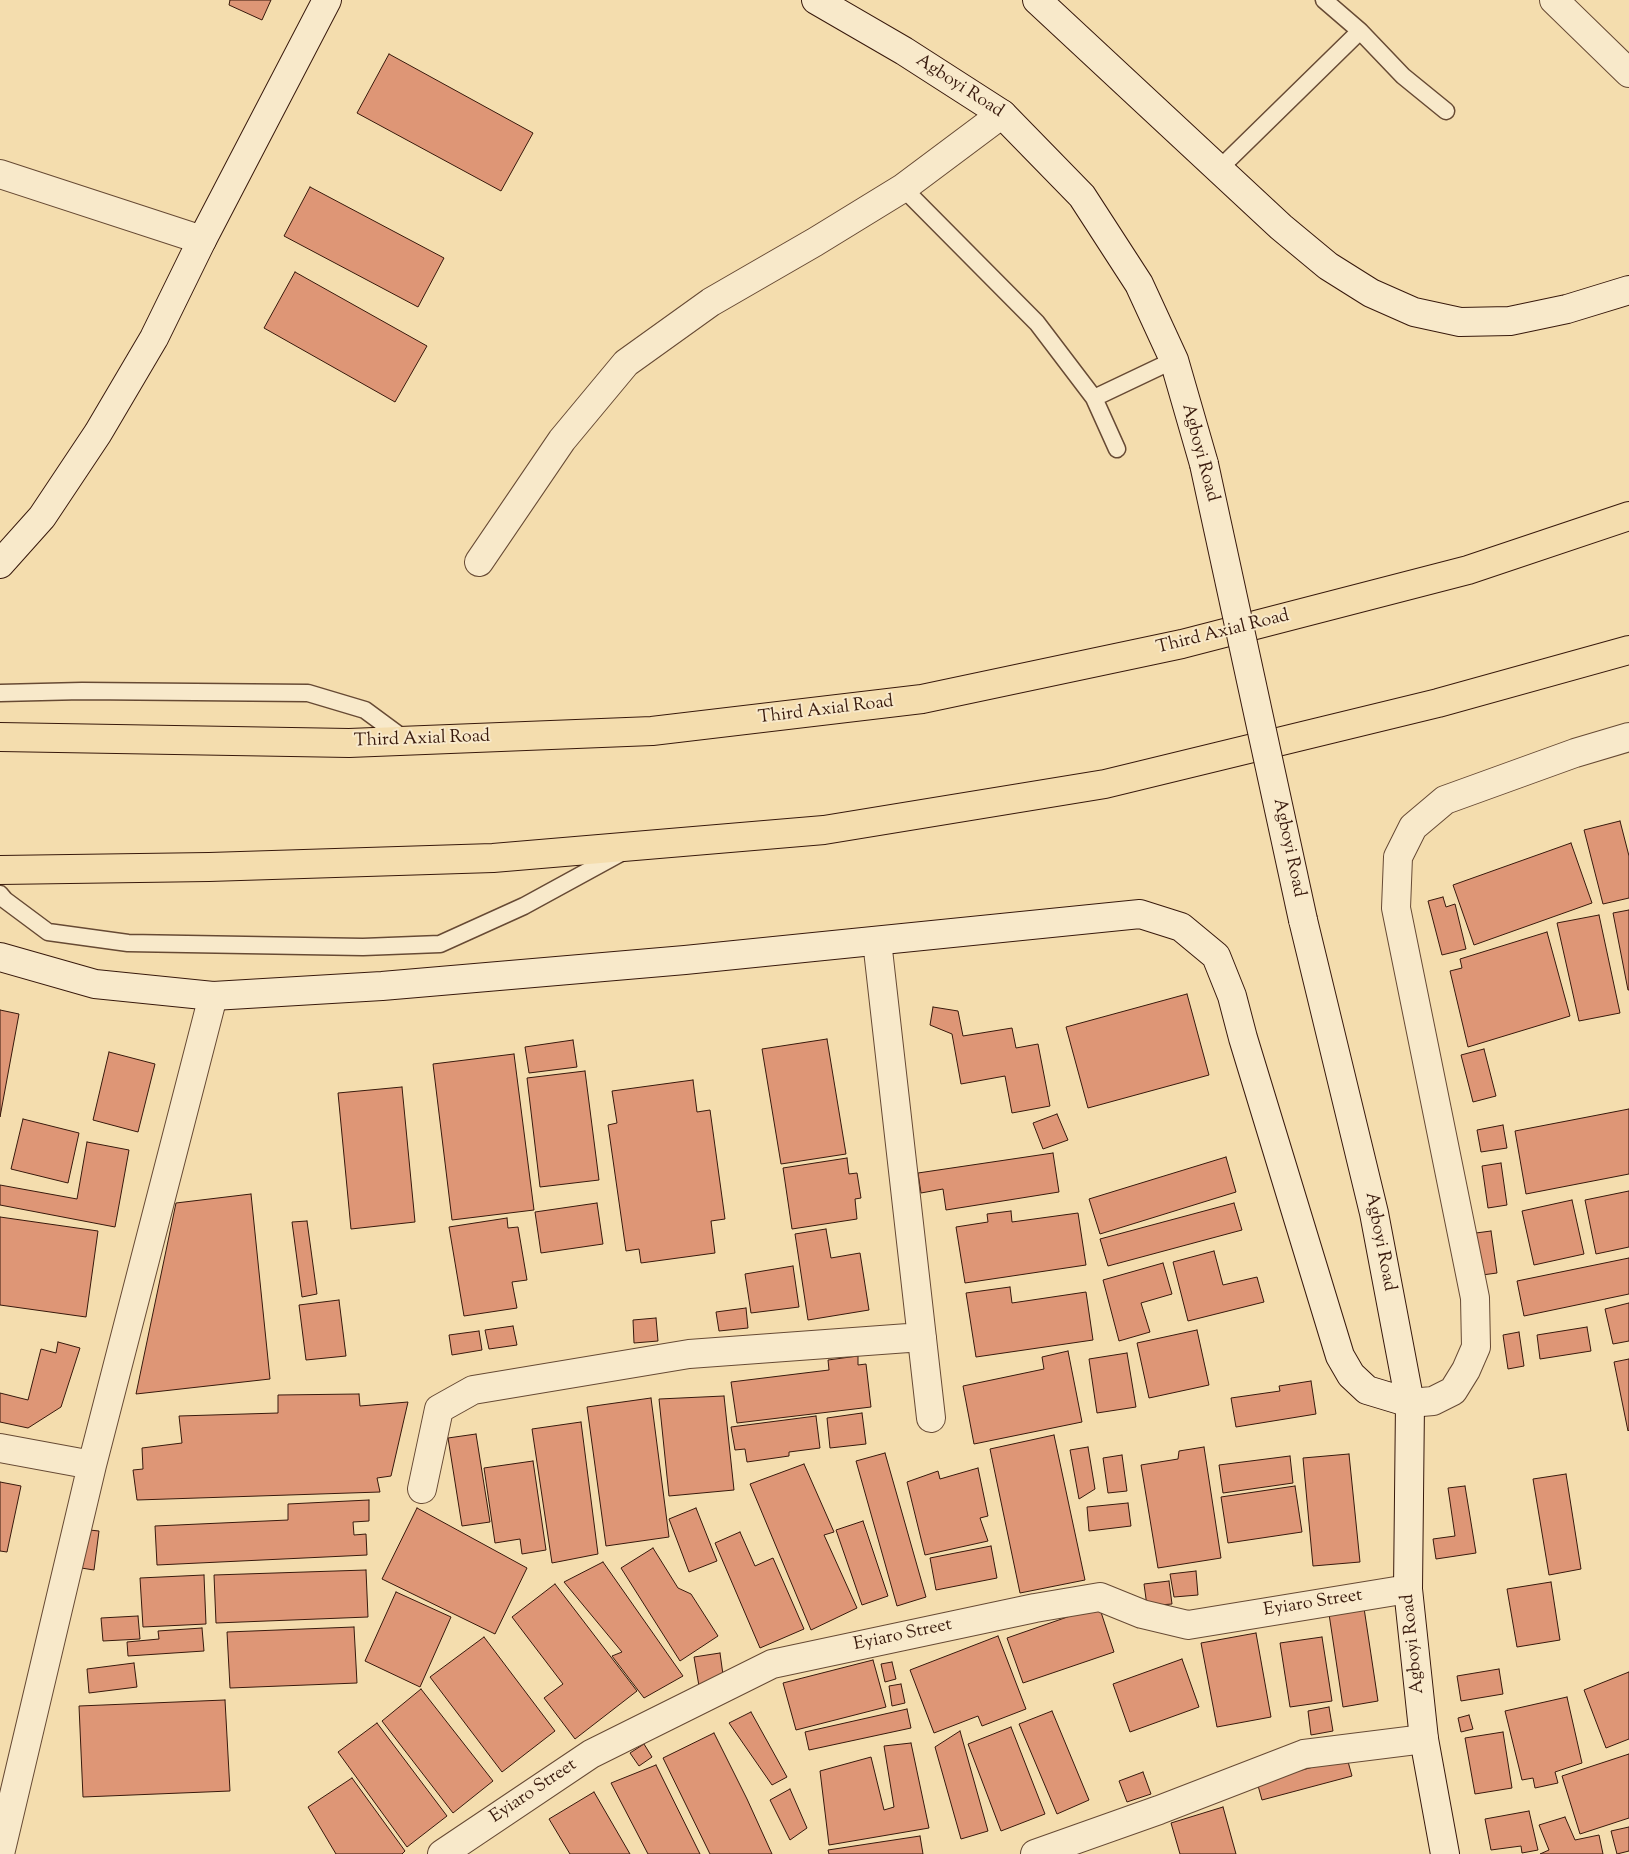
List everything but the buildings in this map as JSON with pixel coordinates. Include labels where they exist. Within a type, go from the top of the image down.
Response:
[{"type":"highway","name":"Third Axial Road","points":[[0,737],[348,743],[652,731],[922,699],[1182,644],[1468,570],[1629,516]]},
{"type":"highway","points":[[0,870],[209,867],[483,858],[824,830],[1105,784],[1438,704],[1629,650]]},
{"type":"street","points":[[0,564],[42,517],[98,433],[154,338],[202,240],[327,0]]},
{"type":"street","name":"Agboyi Road","points":[[816,0],[904,51],[1002,114],[1086,203],[1138,284],[1174,360],[1204,464],[1303,920],[1374,1213],[1410,1403],[1408,1588],[1424,1739],[1445,1854]]},
{"type":"street","points":[[1037,0],[1281,227],[1328,266],[1371,294],[1414,312],[1460,322],[1510,321],[1567,309],[1629,290]]},
{"type":"street","points":[[1554,0],[1629,73]]},
{"type":"street","points":[[479,562],[562,440],[626,363],[711,302],[815,242],[903,188],[1002,114]]},
{"type":"street","points":[[0,174],[202,240]]},
{"type":"street","points":[[0,957],[95,984],[213,996],[392,986],[877,941],[1140,914],[1181,927],[1216,956],[1232,996],[1243,1038],[1340,1356],[1351,1375],[1367,1390],[1410,1403],[1433,1401],[1452,1391],[1466,1370],[1476,1347],[1475,1298],[1396,908],[1398,857],[1413,827],[1445,800],[1575,753],[1629,737]]},
{"type":"street","points":[[877,941],[931,1418]]},
{"type":"street","points":[[0,1854],[92,1465],[213,996]]},
{"type":"street","points":[[422,1488],[439,1410],[473,1390],[689,1354],[922,1337]]},
{"type":"street","points":[[0,1448],[92,1465]]},
{"type":"street","name":"Eyiaro Street","points":[[442,1854],[591,1754],[772,1664],[1035,1608],[1100,1597],[1142,1614],[1188,1625],[1408,1588]]},
{"type":"street","points":[[1035,1854],[1160,1810],[1304,1754],[1424,1739]]},
{"type":"lane","points":[[1324,0],[1360,31],[1403,76],[1446,111]]},
{"type":"lane","points":[[1219,169],[1264,128],[1360,31]]},
{"type":"lane","points":[[903,188],[1037,323],[1094,398],[1117,449]]},
{"type":"lane","points":[[1094,398],[1174,360]]},
{"type":"lane","points":[[0,692],[308,693],[365,710],[407,741]]},
{"type":"lane","points":[[0,894],[48,932],[128,943],[363,947],[440,944],[524,906],[634,846]]}]
